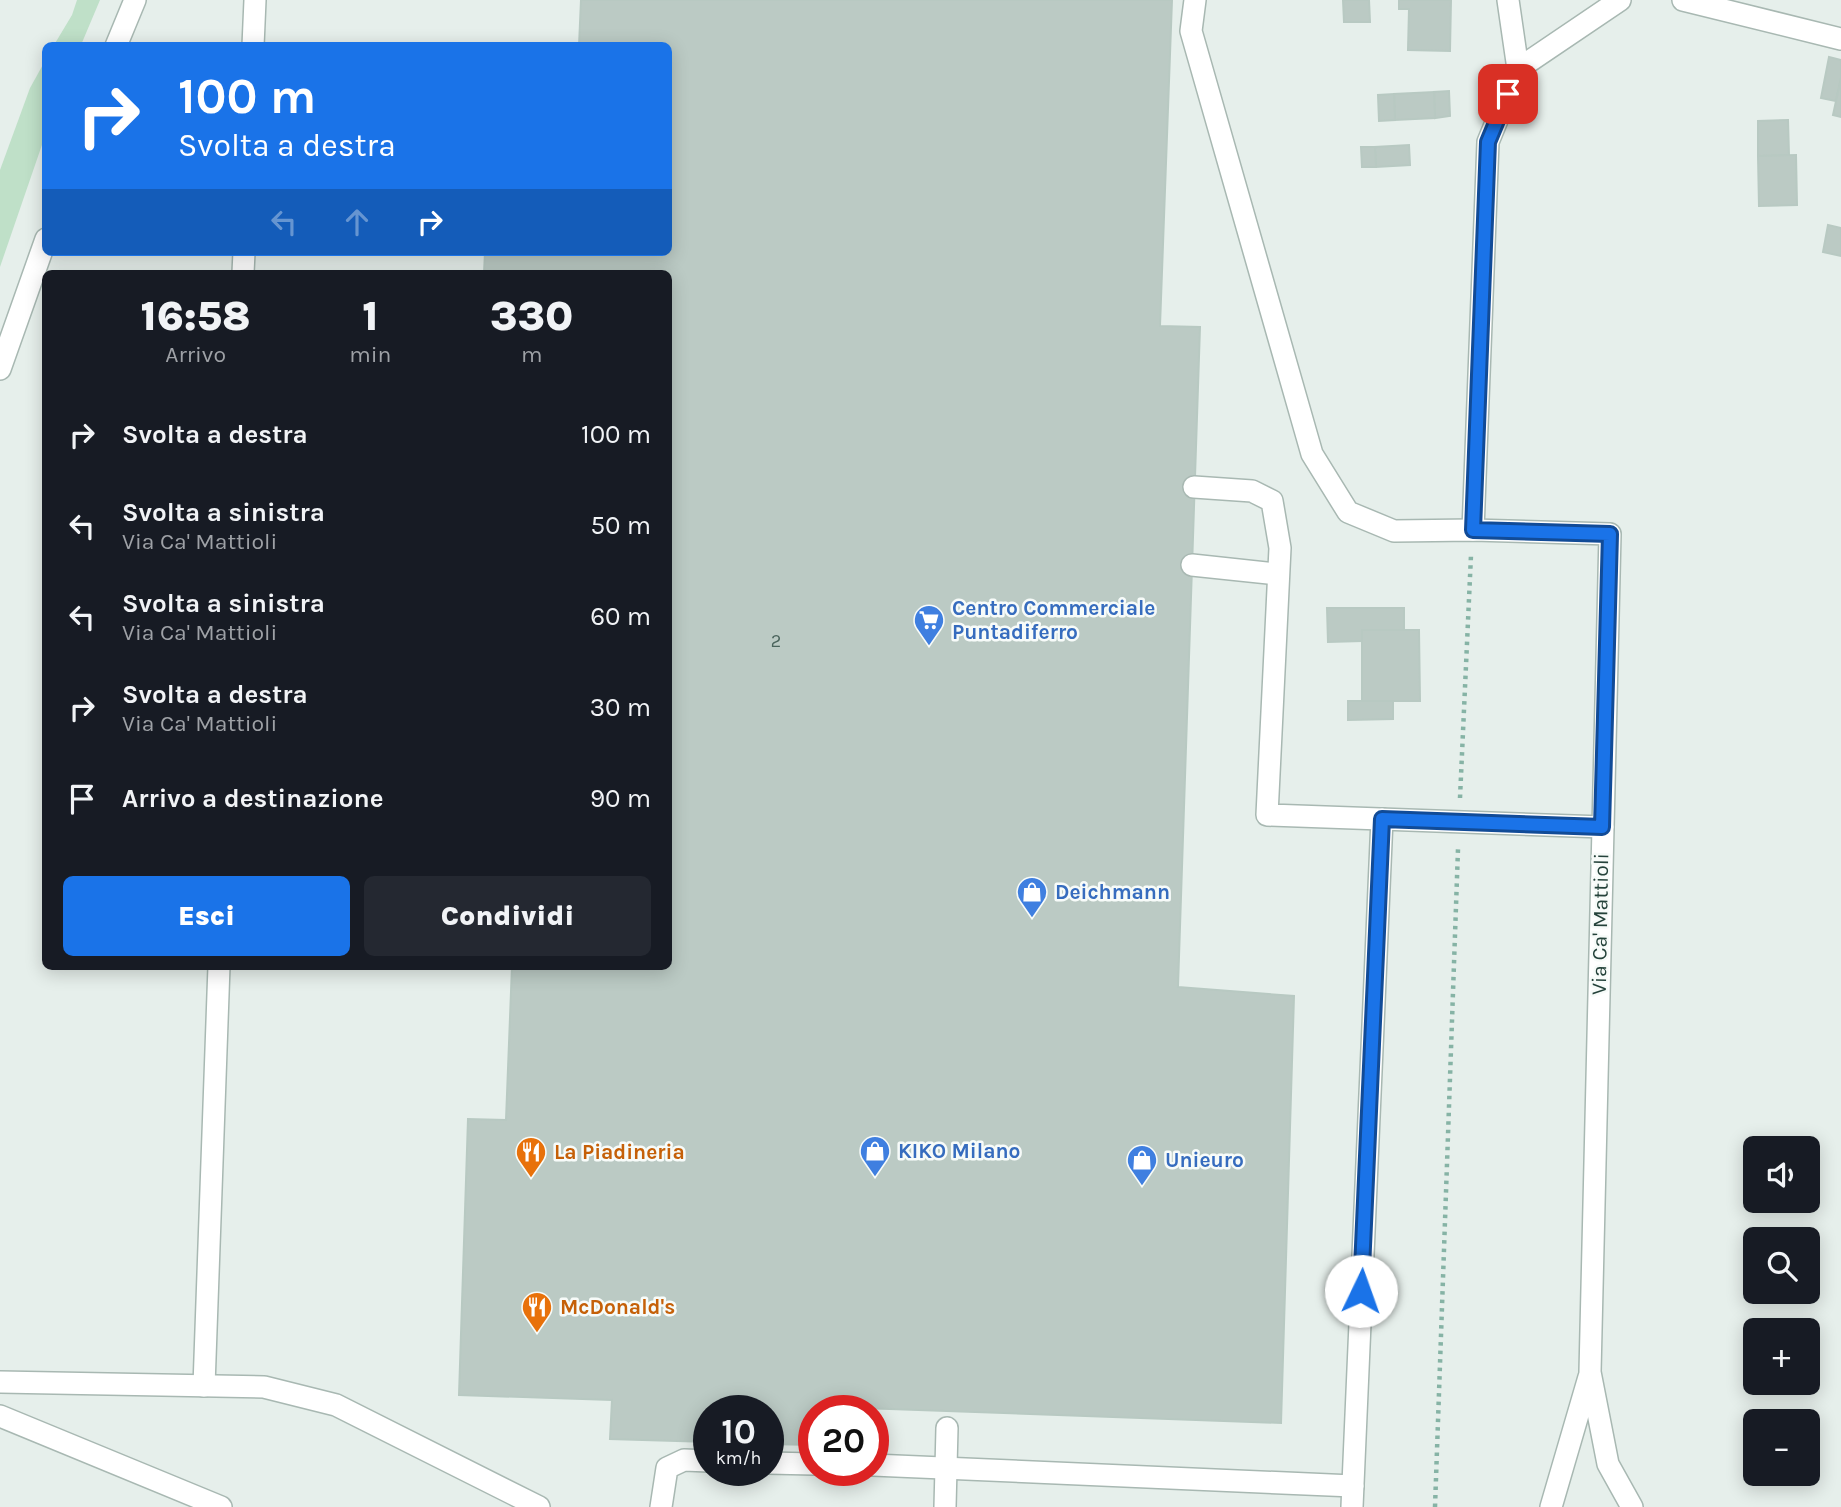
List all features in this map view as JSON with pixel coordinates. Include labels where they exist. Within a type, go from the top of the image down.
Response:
[{"type":"street","points":[[118,42],[135,0]]},
{"type":"street","points":[[253,42],[255,0]]},
{"type":"street","points":[[1195,0],[1191,31],[1312,454],[1348,512],[1395,531],[1473,530],[1488,142],[1518,69],[1508,0]]},
{"type":"street","points":[[1518,69],[1620,0]]},
{"type":"street","points":[[1683,0],[1841,39]]},
{"type":"street","points":[[0,369],[42,250]]},
{"type":"street","points":[[1194,487],[1252,491],[1272,501],[1280,548],[1267,815],[1602,827]]},
{"type":"street","name":"Via Ca' Mattioli","points":[[1473,530],[1610,534],[1590,1372],[1608,1464],[1632,1507]]},
{"type":"street","points":[[1192,565],[1277,574]]},
{"type":"street","points":[[889,1465],[948,1467],[1352,1496],[1382,819]]},
{"type":"street","points":[[204,1386],[219,970]]},
{"type":"street","name":"Via Ca' Mattioli","points":[[1550,1507],[1590,1372]]},
{"type":"street","points":[[0,1382],[264,1387],[336,1405],[539,1507]]},
{"type":"street","points":[[0,1416],[221,1507]]},
{"type":"street","points":[[945,1507],[947,1428]]},
{"type":"street","points":[[661,1507],[667,1468],[684,1460],[693,1460]]},
{"type":"path","points":[[1435,1507],[1459,822],[1473,530]]},
{"type":"green space","points":[[77,0],[100,0],[82,42],[56,42],[72,15]]},
{"type":"green space","points":[[42,66],[42,145],[0,267],[0,170],[30,88]]},
{"type":"building","name":"Centro Commerciale Puntadiferro","points":[[581,0],[1172,0],[1160,326],[1200,327],[1178,987],[1294,996],[1281,1423],[889,1409],[889,1395],[798,1395],[798,1445],[784,1444],[784,1395],[693,1395],[693,1442],[610,1439],[612,1400],[459,1395],[468,1119],[506,1120],[512,970],[672,970],[672,270],[484,270],[485,256],[672,256],[672,42],[579,42]]},
{"type":"building","points":[[1343,0],[1369,0],[1370,22],[1344,22]]},
{"type":"building","points":[[1399,0],[1451,0],[1450,51],[1408,50],[1409,9],[1399,9]]},
{"type":"building","points":[[1829,57],[1841,60],[1841,78],[1836,101],[1821,98]]},
{"type":"building","points":[[1841,78],[1841,117],[1833,115]]},
{"type":"building","points":[[1449,91],[1450,116],[1435,118],[1434,92]]},
{"type":"building","points":[[1434,92],[1435,118],[1395,120],[1394,94]]},
{"type":"building","points":[[1394,94],[1395,120],[1379,121],[1378,95]]},
{"type":"building","points":[[1788,120],[1789,155],[1758,156],[1758,121]]},
{"type":"building","points":[[1409,145],[1410,165],[1376,167],[1375,147]]},
{"type":"building","points":[[1361,147],[1375,147],[1376,167],[1362,167]]},
{"type":"building","points":[[1796,155],[1797,205],[1759,206],[1758,156]]},
{"type":"building","points":[[1828,225],[1841,228],[1841,256],[1823,252]]},
{"type":"building","points":[[1327,608],[1404,608],[1404,630],[1362,630],[1362,641],[1328,642]]},
{"type":"building","points":[[1362,630],[1419,630],[1420,701],[1362,701]]},
{"type":"building","points":[[1348,701],[1393,701],[1393,719],[1348,720]]},
{"type":"place","name":"Centro Commerciale Puntadiferro","points":[[929,647]]},
{"type":"place","name":"Deichmann","points":[[1032,919]]},
{"type":"place","name":"KIKO Milano","points":[[875,1178]]},
{"type":"place","name":"La Piadineria","points":[[531,1179]]},
{"type":"place","name":"Unieuro","points":[[1142,1187]]},
{"type":"place","name":"McDonald's","points":[[537,1334]]},
{"type":"route","points":[[1361,1291],[1382,819],[1602,827],[1610,534],[1473,530],[1488,142],[1508,94]]}]
